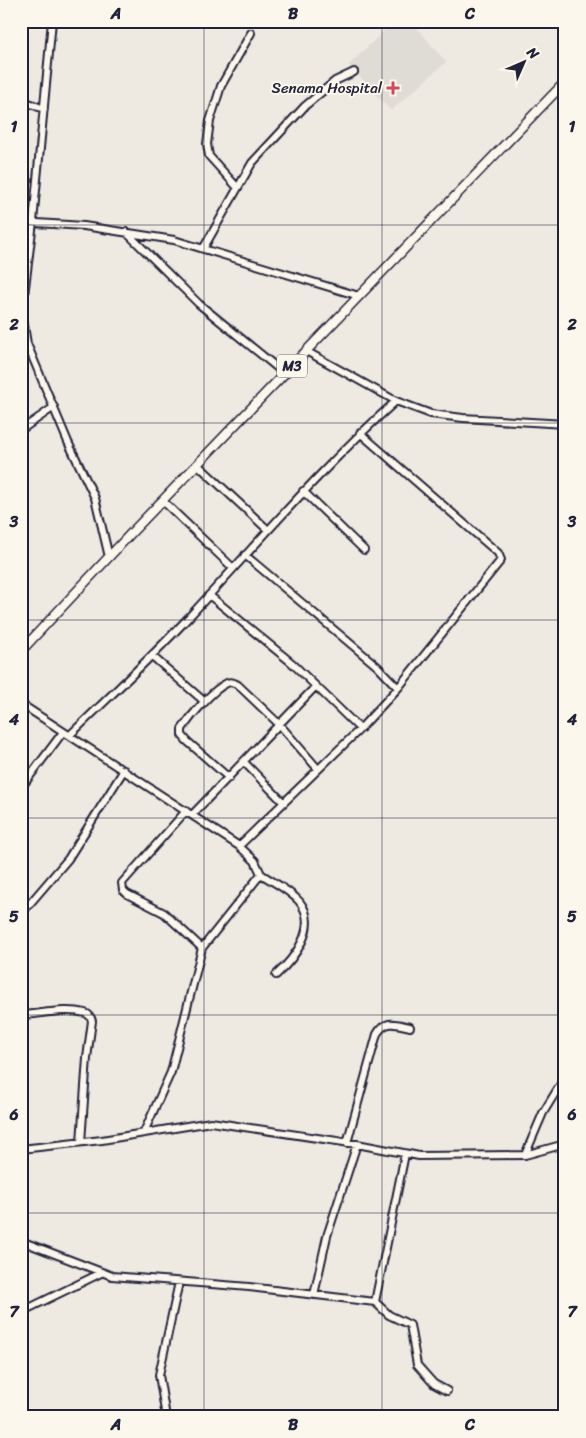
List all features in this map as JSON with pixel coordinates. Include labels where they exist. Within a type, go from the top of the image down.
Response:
[{"type":"main road","name":"M3","points":[[21,651],[565,82]]},
{"type":"street","points":[[52,21],[33,222],[22,298],[23,326],[27,344],[95,498],[109,557]]},
{"type":"street","points":[[236,187],[209,156],[207,144],[210,120],[221,86],[250,33]]},
{"type":"street","points":[[202,248],[236,187],[252,163],[305,106],[335,81],[354,72]]},
{"type":"street","points":[[21,100],[44,109]]},
{"type":"street","points":[[21,222],[65,224],[126,231],[174,240],[359,296]]},
{"type":"street","points":[[126,231],[198,304],[285,374]]},
{"type":"street","points":[[306,351],[396,401],[431,414],[447,417],[565,424]]},
{"type":"street","points":[[21,788],[67,734],[152,656],[303,491],[360,433],[396,401]]},
{"type":"street","points":[[21,430],[54,407]]},
{"type":"street","points":[[239,846],[360,729],[398,688],[501,560],[498,553],[360,433]]},
{"type":"street","points":[[198,465],[267,529]]},
{"type":"street","points":[[303,491],[364,550]]},
{"type":"street","points":[[163,502],[232,567]]},
{"type":"street","points":[[245,555],[377,666],[398,688]]},
{"type":"street","points":[[209,595],[272,646],[360,729]]},
{"type":"street","points":[[152,656],[205,702]]},
{"type":"street","points":[[229,778],[182,735],[182,729],[205,702],[226,684],[232,682],[238,685],[279,724],[318,769]]},
{"type":"street","points":[[202,948],[164,913],[127,894],[122,886],[122,882],[189,813],[229,778],[316,686]]},
{"type":"street","points":[[21,704],[239,846],[255,861],[261,874],[299,902],[306,918],[305,934],[301,946],[288,964],[276,975]]},
{"type":"street","points":[[244,762],[283,802]]},
{"type":"street","points":[[21,914],[68,859],[124,770]]},
{"type":"street","points":[[144,1132],[171,1072],[202,948],[261,874]]},
{"type":"street","points":[[21,1015],[62,1012],[90,1015],[92,1021],[86,1058],[81,1142]]},
{"type":"street","points":[[347,1143],[377,1034],[381,1026],[389,1022],[410,1027]]},
{"type":"street","points":[[525,1155],[542,1113],[565,1076]]},
{"type":"street","points":[[21,1149],[81,1142],[211,1122],[357,1144],[419,1156],[525,1155],[565,1144]]},
{"type":"street","points":[[314,1296],[327,1236],[357,1144]]},
{"type":"street","points":[[376,1302],[405,1154]]},
{"type":"street","points":[[21,1241],[112,1276],[376,1302],[389,1315],[410,1325],[417,1365],[434,1384],[447,1391]]},
{"type":"street","points":[[21,1312],[101,1273]]},
{"type":"street","points":[[166,1417],[159,1375],[179,1282]]},
{"type":"shaded area","name":"Senama Hospital","points":[[394,21],[411,21],[446,62],[391,111],[349,65]]},
{"type":"place","name":"Senama Hospital","points":[[393,88]]}]
